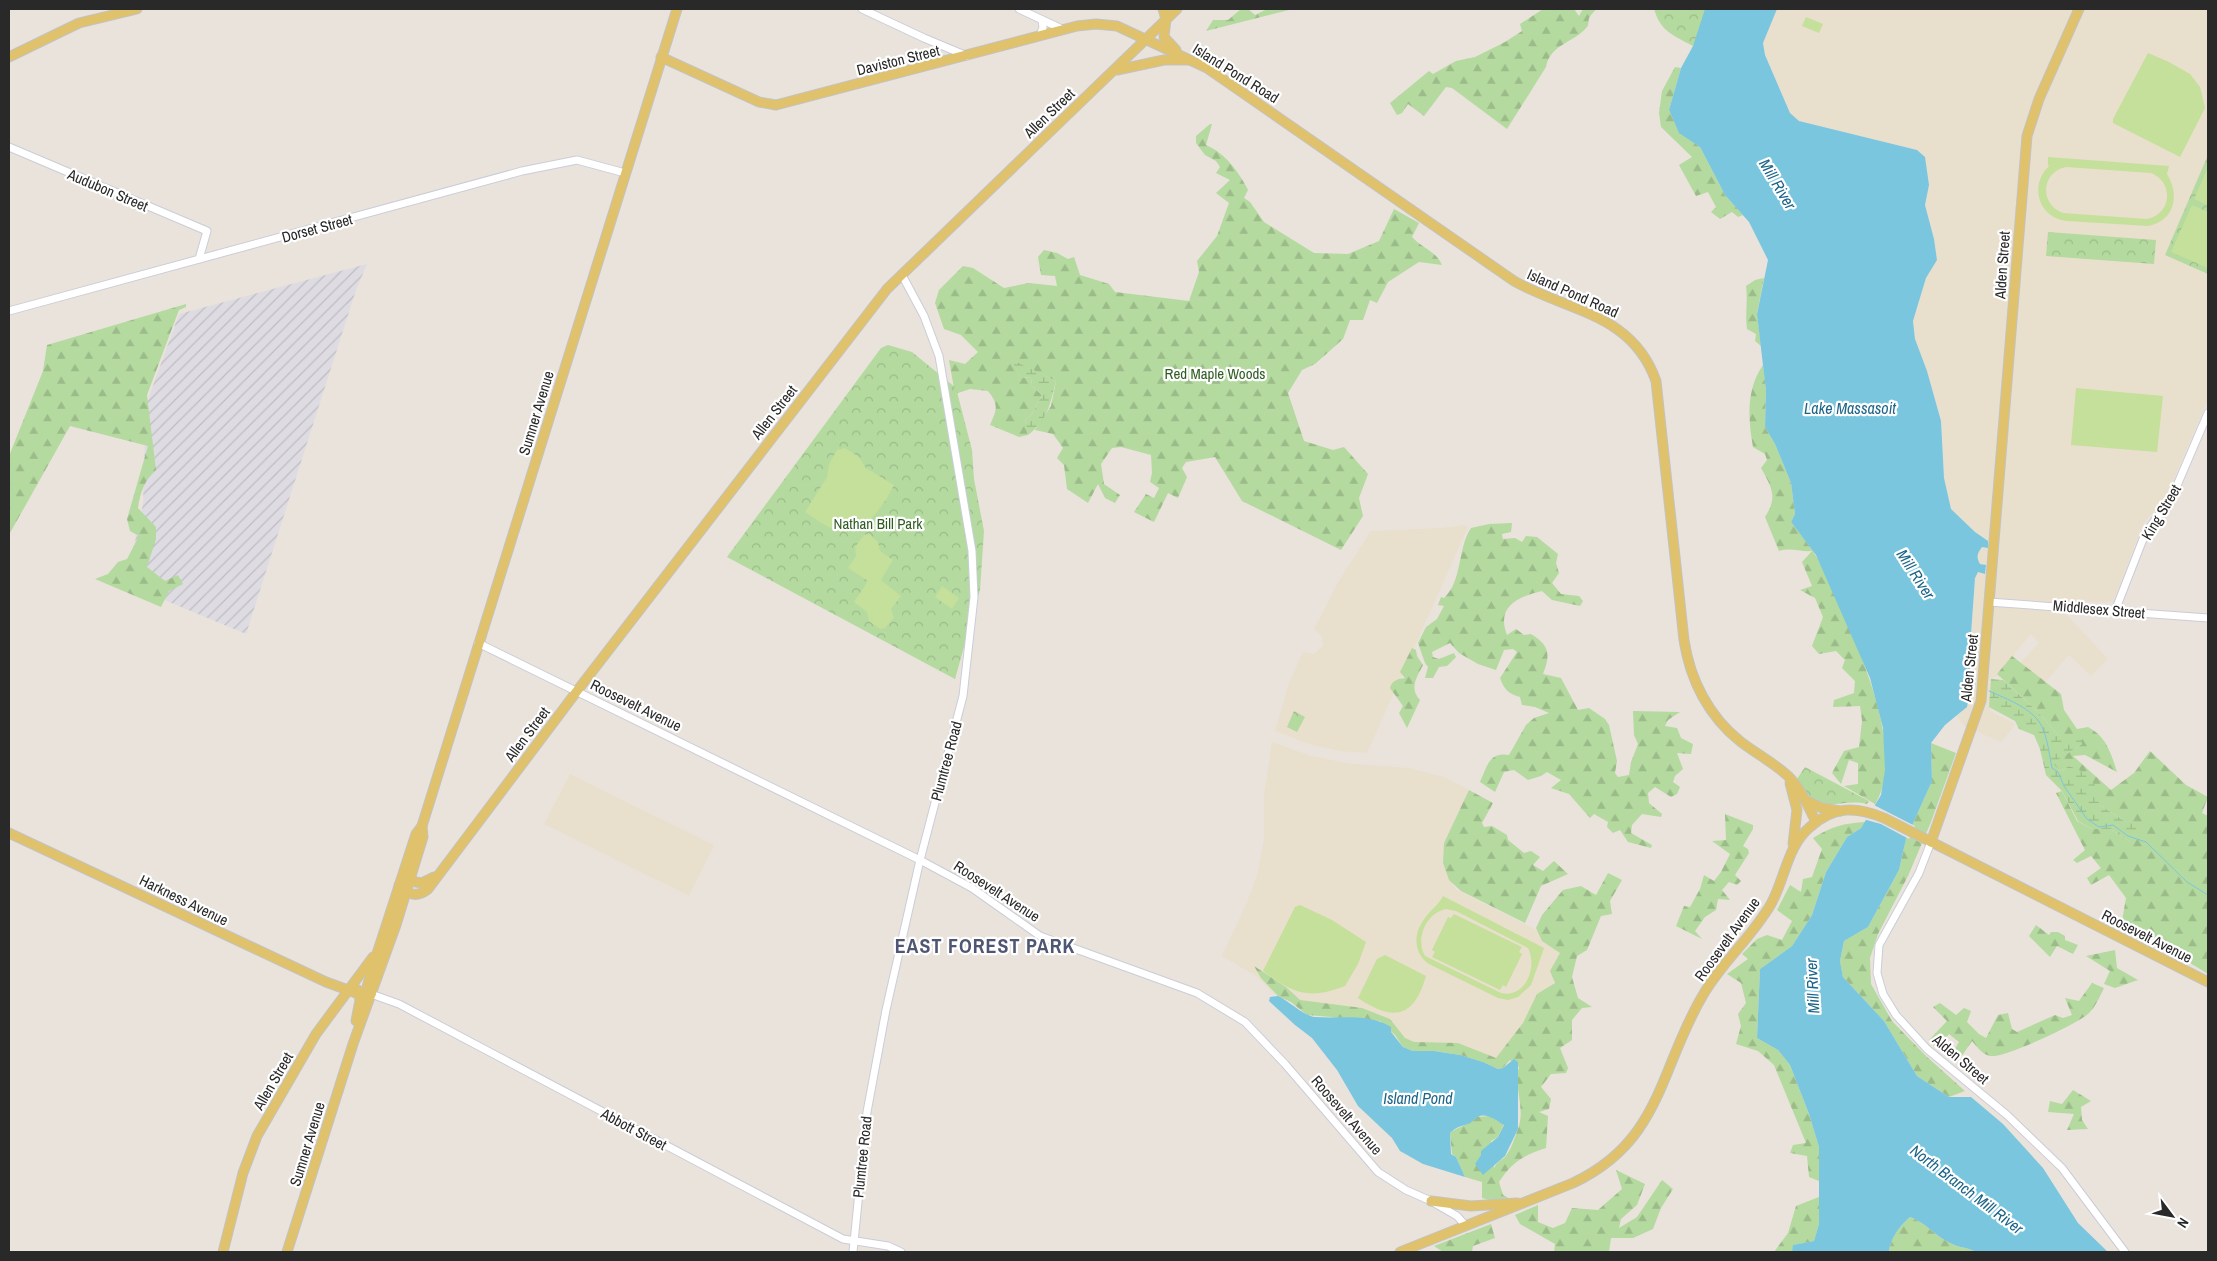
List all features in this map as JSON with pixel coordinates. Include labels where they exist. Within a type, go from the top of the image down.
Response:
[{"type":"main road","points":[[9,57],[79,23],[137,9]]},
{"type":"main road","name":"Sumner Avenue","points":[[371,994],[367,985],[416,834],[422,826],[677,9]]},
{"type":"main road","points":[[1163,9],[1166,19],[1163,33],[1165,39],[1191,60]]},
{"type":"main road","name":"Allen Street","points":[[406,893],[416,895],[425,892],[783,422],[885,292],[1177,9]]},
{"type":"main road","name":"Alden Street","points":[[1931,842],[1979,707],[2025,149],[2029,129],[2038,103],[2079,9]]},
{"type":"main road","name":"Daviston Street","points":[[661,57],[758,102],[774,106],[1084,24],[1108,24],[1146,38]]},
{"type":"main road","name":"Island Pond Road","points":[[1146,38],[1224,78],[1508,277],[1536,292],[1598,316],[1635,343],[1650,368],[1657,388],[1683,633],[1691,670],[1702,697],[1720,722],[1739,740],[1789,778],[1816,822]]},
{"type":"main road","points":[[1113,72],[1126,67],[1164,60],[1191,60]]},
{"type":"main road","points":[[1789,778],[1797,810],[1792,851]]},
{"type":"main road","points":[[1804,800],[1822,808],[1841,811]]},
{"type":"main road","name":"Roosevelt Avenue","points":[[1466,1226],[1573,1183],[1599,1170],[1618,1155],[1637,1134],[1657,1098],[1700,1000],[1722,967],[1748,937],[1769,907],[1780,885],[1792,851],[1805,832],[1816,822],[1841,811],[1864,810],[2208,982]]},
{"type":"main road","name":"Sumner Avenue","points":[[287,1252],[353,1044],[410,881],[423,837],[422,826]]},
{"type":"main road","name":"Harkness Avenue","points":[[9,833],[330,984],[371,994]]},
{"type":"main road","name":"Allen Street","points":[[399,885],[410,881],[419,884],[426,882],[438,873]]},
{"type":"main road","points":[[399,885],[406,893]]},
{"type":"main road","name":"Allen Street","points":[[223,1252],[243,1173],[257,1136],[316,1034],[355,991],[382,941]]},
{"type":"main road","name":"Sumner Avenue","points":[[353,1044],[359,1007],[355,991]]},
{"type":"main road","name":"Roosevelt Avenue","points":[[1431,1201],[1471,1206],[1527,1202]]},
{"type":"main road","points":[[1400,1252],[1466,1226]]},
{"type":"street","points":[[862,9],[967,56]]},
{"type":"street","points":[[1019,9],[1062,29]]},
{"type":"street","points":[[1040,35],[1043,28],[1042,20]]},
{"type":"street","points":[[941,63],[942,45]]},
{"type":"street","name":"Audubon Street","points":[[9,147],[207,231],[199,258]]},
{"type":"street","name":"Dorset Street","points":[[9,311],[199,258],[396,207],[522,171],[568,161],[584,160],[625,173]]},
{"type":"street","name":"Plumtree Road","points":[[853,1252],[867,1112],[886,1010],[920,860],[964,696],[974,604],[974,572],[963,490],[938,356],[924,318],[902,275]]},
{"type":"street","name":"King Street","points":[[2114,611],[2145,534],[2172,497],[2208,413]]},
{"type":"street","name":"Middlesex Street","points":[[1989,602],[2208,618]]},
{"type":"street","name":"Roosevelt Avenue","points":[[478,642],[920,860],[972,888],[1040,936],[1197,994],[1245,1022],[1285,1064],[1378,1172],[1406,1190],[1431,1201],[1457,1216],[1466,1226]]},
{"type":"street","name":"Alden Street","points":[[1931,842],[1920,870],[1879,945],[1877,972],[1884,998],[1927,1050],[2007,1114],[2062,1168],[2125,1252]]},
{"type":"street","name":"Abbott Street","points":[[371,994],[400,1004],[843,1239],[854,1239],[888,1246],[901,1252]]},
{"type":"shaded area","points":[[1777,9],[2208,9],[2208,400],[2166,497],[2143,524],[2113,602],[2068,601],[2066,614],[2108,659],[2091,676],[2069,655],[2042,686],[2019,664],[2039,643],[2031,634],[2015,653],[2009,677],[1994,677],[1990,711],[2015,724],[2002,742],[1965,727],[1957,716],[1967,707],[1970,692],[1970,648],[1975,578],[1978,572],[1985,574],[1986,565],[1980,564],[1977,559],[1977,553],[1988,542],[1951,509],[1944,478],[1941,421],[1927,371],[1915,339],[1913,321],[1926,278],[1937,260],[1934,239],[1925,205],[1929,185],[1917,150],[1799,121],[1790,113],[1765,55],[1763,42]]},
{"type":"shaded area","points":[[367,264],[356,290],[246,634],[126,584],[143,504],[146,405],[179,314]]},
{"type":"shaded area","points":[[1464,525],[1468,527],[1367,753],[1340,751],[1312,745],[1275,731],[1289,683],[1303,652],[1314,654],[1323,646],[1322,636],[1314,629],[1340,579],[1371,531],[1442,528]]},
{"type":"shaded area","points":[[1272,742],[1311,756],[1352,764],[1409,768],[1444,777],[1469,790],[1444,843],[1443,863],[1455,889],[1571,947],[1526,1039],[1498,1069],[1291,1002],[1273,993],[1256,976],[1222,956],[1247,902],[1258,872],[1264,839],[1264,795]]},
{"type":"shaded area","points":[[570,774],[714,845],[689,896],[544,824]]},
{"type":"green space","points":[[1241,9],[1248,9],[1255,15],[1267,9],[1293,9],[1206,31],[1213,20],[1228,20]]},
{"type":"green space","points":[[1543,9],[1574,9],[1579,16],[1583,9],[1596,9],[1587,27],[1582,32],[1552,53],[1546,67],[1507,129],[1452,88],[1446,87],[1424,116],[1408,104],[1402,113],[1397,115],[1390,103],[1429,71],[1433,74],[1456,61],[1475,57],[1505,42],[1522,31],[1520,24]]},
{"type":"green space","points":[[1654,9],[1705,9],[1707,14],[1693,46],[1674,36],[1664,28]]},
{"type":"green space","points":[[1806,17],[1823,24],[1819,33],[1802,26]]},
{"type":"green space","points":[[2148,53],[2190,74],[2200,87],[2205,108],[2180,157],[2113,123],[2113,119]]},
{"type":"green space","points":[[1675,67],[1681,68],[1669,110],[1679,132],[1700,147],[1725,195],[1743,215],[1738,217],[1732,212],[1720,219],[1711,212],[1716,207],[1708,192],[1696,196],[1679,165],[1692,157],[1661,127],[1659,113],[1662,91]]},
{"type":"green space","name":"Red Maple Woods","points":[[1212,124],[1206,145],[1225,158],[1236,170],[1248,190],[1244,198],[1250,202],[1264,222],[1314,253],[1348,254],[1379,241],[1394,209],[1419,223],[1412,237],[1433,253],[1442,265],[1419,262],[1388,282],[1377,303],[1370,300],[1363,320],[1350,320],[1343,339],[1315,364],[1302,370],[1288,393],[1304,441],[1333,450],[1344,447],[1368,474],[1359,498],[1363,516],[1341,550],[1242,501],[1215,457],[1186,462],[1182,468],[1187,477],[1178,498],[1168,493],[1154,522],[1134,512],[1146,494],[1154,498],[1159,488],[1150,482],[1152,473],[1151,455],[1121,447],[1112,448],[1101,464],[1104,484],[1120,495],[1115,503],[1105,498],[1098,484],[1088,503],[1067,489],[1064,465],[1057,458],[1063,448],[1053,434],[1035,430],[1051,406],[1056,381],[1012,360],[1020,377],[1031,378],[1032,386],[1042,395],[1032,414],[1025,420],[1028,435],[1019,437],[990,425],[996,407],[988,391],[970,389],[955,394],[949,360],[965,364],[978,352],[961,335],[944,329],[935,303],[939,290],[963,266],[973,268],[1004,288],[1029,283],[1057,286],[1055,276],[1041,275],[1038,257],[1044,250],[1057,253],[1068,259],[1074,257],[1080,275],[1109,284],[1115,292],[1189,301],[1199,272],[1197,261],[1217,236],[1229,203],[1216,193],[1230,180],[1216,173],[1220,167],[1216,161],[1205,155],[1196,143],[1196,136]]},
{"type":"green space","points":[[2208,155],[2208,274],[2165,255]]},
{"type":"green space","points":[[2048,157],[2169,166],[2167,174],[2171,182],[2174,198],[2172,206],[2164,219],[2148,226],[2057,219],[2043,207],[2038,191],[2039,182],[2048,165]],"holes":[[[2066,167],[2151,173],[2164,183],[2167,197],[2161,211],[2147,219],[2063,213],[2055,209],[2047,196],[2046,188],[2048,181],[2058,170]]]},
{"type":"green space","points":[[2208,167],[2208,205],[2194,199]]},
{"type":"green space","points":[[2192,205],[2208,212],[2208,268],[2171,252]]},
{"type":"green space","points":[[2048,232],[2156,240],[2154,264],[2046,256]]},
{"type":"green space","points":[[1764,278],[1757,313],[1761,346],[1755,341],[1756,334],[1747,329],[1746,286],[1755,280]]},
{"type":"green space","points":[[186,304],[186,307],[179,310],[147,395],[156,470],[148,478],[143,488],[138,508],[156,527],[156,539],[147,567],[165,581],[178,575],[183,584],[169,591],[161,607],[95,579],[108,574],[118,562],[127,559],[139,536],[130,531],[127,519],[148,446],[70,426],[10,533],[9,456],[43,371],[47,345]]},
{"type":"green space","name":"Nathan Bill Park","points":[[888,345],[912,352],[956,388],[972,450],[974,479],[984,531],[980,590],[955,679],[727,557],[881,348]]},
{"type":"green space","points":[[1011,359],[1056,381],[1050,404],[1044,417],[1028,435],[1025,420],[1032,414],[1042,395],[1032,386],[1031,378],[1020,377]]},
{"type":"green space","points":[[1763,365],[1766,391],[1765,427],[1775,444],[1791,483],[1795,514],[1791,522],[1820,562],[1859,651],[1877,705],[1886,759],[1883,783],[1875,804],[1844,786],[1858,784],[1858,763],[1849,760],[1841,784],[1832,773],[1844,751],[1859,747],[1862,721],[1860,706],[1833,707],[1834,700],[1854,693],[1855,681],[1842,668],[1845,660],[1836,651],[1819,654],[1812,646],[1823,617],[1815,598],[1800,590],[1812,586],[1802,562],[1812,551],[1787,549],[1779,551],[1765,517],[1772,498],[1771,487],[1761,468],[1767,460],[1765,454],[1753,447],[1749,415],[1751,394],[1757,374]]},
{"type":"green space","points":[[2076,388],[2163,396],[2157,452],[2071,445]]},
{"type":"green space","points":[[845,448],[859,457],[866,468],[894,485],[885,501],[865,524],[857,529],[840,531],[831,528],[805,512],[827,477],[829,464],[837,450]]},
{"type":"green space","points":[[1512,523],[1511,532],[1502,534],[1503,539],[1515,538],[1522,542],[1526,536],[1537,537],[1558,554],[1556,563],[1559,573],[1552,583],[1561,594],[1579,596],[1583,601],[1580,606],[1552,600],[1542,591],[1524,596],[1507,610],[1504,617],[1504,625],[1507,635],[1516,629],[1524,635],[1531,634],[1542,642],[1547,651],[1547,661],[1543,674],[1561,678],[1578,710],[1589,708],[1605,719],[1609,725],[1617,761],[1615,773],[1618,777],[1629,775],[1631,762],[1638,744],[1634,735],[1633,711],[1680,712],[1668,720],[1665,726],[1677,728],[1681,738],[1693,744],[1691,754],[1677,753],[1683,769],[1675,776],[1673,782],[1680,787],[1677,794],[1671,797],[1655,787],[1648,793],[1649,803],[1662,814],[1661,817],[1642,814],[1632,825],[1631,833],[1652,845],[1651,848],[1628,842],[1620,830],[1613,833],[1607,827],[1608,822],[1594,814],[1590,818],[1569,794],[1551,788],[1561,780],[1547,772],[1528,780],[1514,770],[1504,772],[1495,792],[1480,782],[1493,758],[1502,754],[1509,755],[1526,725],[1534,718],[1549,713],[1535,707],[1522,705],[1520,697],[1509,693],[1503,685],[1500,678],[1517,652],[1513,649],[1504,650],[1496,670],[1478,664],[1459,653],[1450,643],[1432,652],[1433,657],[1439,659],[1454,653],[1456,657],[1447,666],[1439,667],[1433,678],[1425,678],[1428,667],[1418,643],[1426,627],[1437,619],[1444,606],[1438,605],[1441,597],[1444,598],[1454,582],[1464,545],[1471,528],[1489,524]]},
{"type":"green space","points":[[869,534],[878,542],[880,551],[893,560],[881,580],[901,596],[891,609],[894,618],[885,628],[880,629],[869,621],[867,612],[854,602],[868,581],[848,568],[856,556],[855,547],[864,535]]},
{"type":"green space","points":[[942,586],[959,598],[952,609],[935,597]]},
{"type":"green space","points":[[1412,648],[1416,650],[1417,656],[1423,665],[1415,682],[1415,691],[1420,700],[1407,728],[1399,713],[1403,706],[1390,688],[1398,679],[1405,678],[1400,672]]},
{"type":"green space","points":[[2012,656],[2061,694],[2064,710],[2077,729],[2088,727],[2104,740],[2117,772],[2085,755],[2073,756],[2111,790],[2134,773],[2150,751],[2186,785],[2208,797],[2202,813],[2208,816],[2208,974],[2179,956],[2158,939],[2132,935],[2105,922],[2122,921],[2126,898],[2109,875],[2091,885],[2087,878],[2101,868],[2091,856],[2077,863],[2073,860],[2085,850],[2056,793],[2062,791],[2077,821],[2092,829],[2110,829],[2129,841],[2126,822],[2100,805],[2069,766],[2060,771],[2052,763],[2082,744],[2058,735],[2036,710],[1997,674]]},
{"type":"green space","points":[[1991,679],[2003,680],[2036,710],[2058,735],[2081,740],[2082,744],[2053,763],[2060,771],[2069,766],[2086,773],[2102,795],[2100,805],[2126,822],[2139,825],[2129,841],[2110,829],[2092,829],[2078,821],[2062,791],[2046,775],[2040,749],[2034,735],[2019,729],[2015,721],[1989,707]]},
{"type":"green space","points":[[1294,711],[1305,717],[1297,732],[1287,727]]},
{"type":"green space","points":[[1931,743],[1956,753],[1931,822],[1908,876],[1878,934],[1870,958],[1871,984],[1892,1021],[1926,1056],[1965,1091],[1949,1097],[1917,1076],[1884,1021],[1843,977],[1840,961],[1844,941],[1868,927],[1899,870],[1906,839],[1932,781]]},
{"type":"green space","points":[[1805,767],[1869,801],[1867,804],[1828,805],[1819,804],[1811,800],[1797,779]]},
{"type":"green space","points":[[1469,790],[1493,803],[1482,823],[1484,827],[1492,826],[1507,835],[1508,840],[1524,853],[1531,851],[1540,857],[1533,865],[1543,871],[1554,861],[1568,874],[1541,886],[1525,923],[1461,891],[1449,880],[1443,863],[1444,843]]},
{"type":"green space","points":[[1725,814],[1753,825],[1753,829],[1743,846],[1748,849],[1749,853],[1735,875],[1741,881],[1737,885],[1729,882],[1722,890],[1730,900],[1718,899],[1716,910],[1705,917],[1695,931],[1702,939],[1676,926],[1684,906],[1690,907],[1700,889],[1704,875],[1714,881],[1730,854],[1712,841],[1726,840]]},
{"type":"green space","points":[[1865,822],[1861,828],[1847,837],[1826,872],[1812,915],[1792,946],[1760,969],[1757,1038],[1778,1050],[1790,1065],[1809,1114],[1819,1147],[1819,1181],[1809,1177],[1807,1156],[1790,1153],[1793,1145],[1806,1143],[1774,1065],[1758,1051],[1736,1044],[1741,1026],[1738,1014],[1746,1003],[1741,983],[1727,974],[1748,959],[1742,954],[1757,939],[1767,935],[1782,940],[1792,921],[1777,910],[1790,885],[1801,892],[1803,879],[1812,877],[1822,849],[1813,838],[1838,826]]},
{"type":"green space","points":[[1608,873],[1622,880],[1610,901],[1612,914],[1601,916],[1587,950],[1577,956],[1572,977],[1578,998],[1592,1007],[1582,1008],[1572,1020],[1572,1040],[1560,1048],[1568,1068],[1566,1073],[1551,1074],[1541,1087],[1551,1099],[1549,1109],[1539,1112],[1548,1116],[1546,1148],[1531,1153],[1519,1160],[1499,1182],[1503,1195],[1512,1200],[1493,1201],[1482,1198],[1482,1182],[1465,1177],[1456,1157],[1452,1154],[1450,1133],[1477,1117],[1489,1116],[1504,1124],[1498,1137],[1491,1141],[1494,1168],[1509,1151],[1520,1121],[1521,1113],[1517,1082],[1519,1067],[1510,1060],[1503,1068],[1498,1069],[1460,1055],[1434,1051],[1413,1051],[1403,1047],[1395,1035],[1380,1021],[1307,1015],[1291,1002],[1278,996],[1261,978],[1254,966],[1286,987],[1300,1000],[1362,1008],[1390,1019],[1405,1038],[1414,1042],[1458,1043],[1496,1058],[1523,1023],[1537,994],[1555,983],[1550,971],[1560,953],[1542,941],[1536,928],[1542,915],[1563,890],[1581,886],[1596,895]]},
{"type":"green space","points":[[1443,896],[1544,948],[1531,985],[1518,997],[1508,1000],[1498,998],[1429,964],[1420,954],[1416,942],[1418,930],[1427,915]],"holes":[[[1446,909],[1456,911],[1528,948],[1531,956],[1530,972],[1523,986],[1517,991],[1509,994],[1501,993],[1425,956],[1421,942],[1424,928],[1428,921],[1439,911]]]},
{"type":"green space","points":[[1300,905],[1332,920],[1366,942],[1358,964],[1345,986],[1321,993],[1302,992],[1293,990],[1263,971],[1295,907]]},
{"type":"green space","points":[[1454,914],[1522,947],[1519,952],[1522,954],[1506,987],[1503,985],[1500,990],[1432,957],[1435,952],[1432,950],[1448,917],[1451,918]]},
{"type":"green space","points":[[2036,925],[2049,935],[2051,932],[2058,932],[2065,936],[2065,940],[2078,945],[2073,954],[2057,946],[2050,957],[2029,936]]},
{"type":"green space","points":[[2115,950],[2117,968],[2138,980],[2115,988],[2104,984],[2110,971],[2086,956]]},
{"type":"green space","points":[[1385,955],[1426,976],[1415,1001],[1401,1012],[1382,1011],[1358,998],[1377,959]]},
{"type":"green space","points":[[2092,983],[2104,988],[2088,1014],[2055,1033],[2010,1052],[1990,1056],[1982,1052],[1972,1041],[1957,1063],[1950,1057],[1959,1042],[1949,1034],[1937,1048],[1929,1040],[1947,1021],[1933,1007],[1940,1003],[1956,1015],[1964,1008],[1971,1011],[1967,1022],[1986,1038],[1998,1015],[2008,1013],[2012,1029],[2017,1032],[2055,1015],[2063,1018],[2072,1015],[2065,998],[2079,1001]]},
{"type":"green space","points":[[2073,1090],[2091,1101],[2081,1107],[2082,1120],[2088,1129],[2067,1130],[2074,1114],[2048,1112],[2050,1101],[2062,1104]]},
{"type":"green space","points":[[1616,1170],[1645,1184],[1637,1205],[1621,1219],[1619,1228],[1637,1217],[1662,1180],[1673,1189],[1661,1208],[1653,1229],[1633,1238],[1611,1238],[1609,1252],[1554,1252],[1555,1244],[1520,1224],[1515,1215],[1538,1205],[1538,1222],[1553,1228],[1565,1223],[1572,1208],[1598,1210],[1622,1189]]},
{"type":"green space","points":[[1819,1197],[1819,1224],[1814,1241],[1794,1245],[1792,1252],[1774,1252],[1788,1233],[1796,1206]]},
{"type":"green space","points":[[1910,1217],[1950,1243],[1976,1252],[1889,1252],[1891,1242],[1896,1233]]},
{"type":"green space","points":[[1491,1224],[1495,1238],[1473,1246],[1472,1252],[1443,1252],[1434,1246]]},
{"type":"water","name":"Lake Massasoit","points":[[1705,9],[1777,9],[1763,43],[1765,55],[1790,113],[1799,121],[1917,150],[1925,157],[1929,185],[1925,205],[1934,239],[1937,260],[1926,278],[1913,321],[1915,339],[1927,371],[1941,421],[1944,478],[1951,509],[1975,532],[1988,541],[1988,548],[1982,547],[1978,556],[1980,564],[1986,565],[1985,574],[1978,572],[1975,578],[1970,648],[1970,692],[1967,707],[1945,725],[1931,743],[1932,781],[1906,839],[1899,870],[1868,927],[1844,941],[1840,961],[1843,977],[1884,1021],[1917,1076],[1949,1097],[1971,1097],[2003,1124],[2043,1168],[2078,1223],[2108,1252],[1976,1252],[1950,1243],[1910,1217],[1896,1233],[1891,1242],[1889,1252],[1792,1252],[1793,1245],[1814,1241],[1819,1224],[1819,1147],[1809,1114],[1790,1065],[1778,1050],[1757,1038],[1760,969],[1792,946],[1812,915],[1826,872],[1847,837],[1861,828],[1881,795],[1885,770],[1883,728],[1870,678],[1816,555],[1791,522],[1795,514],[1791,483],[1775,444],[1765,427],[1766,391],[1757,314],[1768,260],[1749,222],[1725,195],[1700,147],[1679,133],[1669,110],[1681,68],[1693,46]]},
{"type":"water","name":"Island Pond","points":[[1278,996],[1311,1016],[1363,1018],[1382,1023],[1391,1027],[1391,1032],[1403,1047],[1413,1051],[1434,1051],[1460,1055],[1498,1069],[1503,1068],[1514,1059],[1518,1062],[1518,1129],[1505,1156],[1483,1175],[1475,1164],[1481,1155],[1481,1151],[1498,1137],[1504,1125],[1484,1116],[1478,1117],[1450,1133],[1451,1154],[1456,1157],[1465,1177],[1423,1164],[1400,1151],[1392,1138],[1358,1106],[1337,1070],[1312,1038],[1269,1001],[1270,997]]},
{"type":"pier","points":[[1872,804],[1915,826],[1909,839],[1881,824],[1863,819]]},
{"type":"waterway","points":[[1970,681],[1975,684]]},
{"type":"waterway","points":[[1989,691],[2008,699],[2037,719],[2043,729],[2052,768],[2058,772],[2064,786],[2087,819],[2099,827],[2113,825],[2128,836],[2146,842],[2187,882],[2208,895]]},
{"type":"district","name":"EAST FOREST PARK","points":[[985,945]]},
{"type":"water label","name":"Mill River","points":[[1778,184]]},
{"type":"water label","name":"Mill River","points":[[1916,574]]},
{"type":"water label","name":"Mill River","points":[[1812,986]]},
{"type":"water label","name":"North Branch Mill River","points":[[1967,1189]]}]
